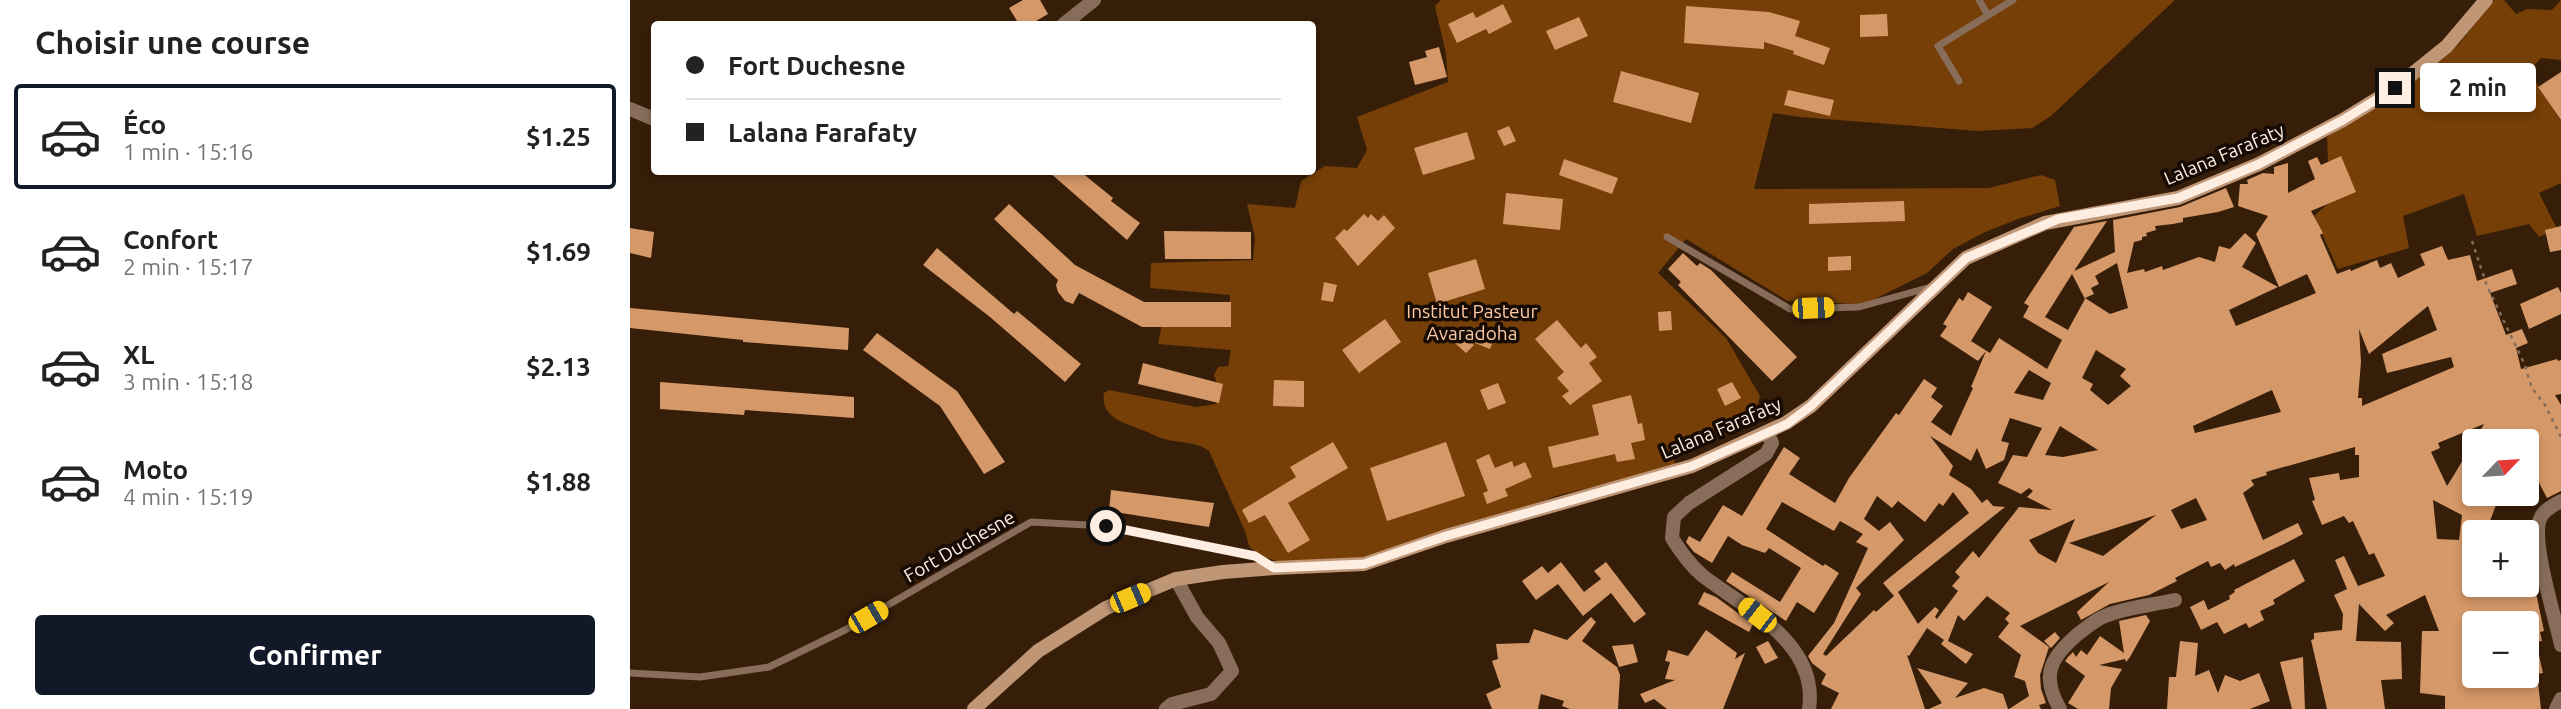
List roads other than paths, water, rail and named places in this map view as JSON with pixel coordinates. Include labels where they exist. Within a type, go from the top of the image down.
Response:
[{"type":"main road","name":"Lalana Farafaty","points":[[974,709],[1038,651],[1107,608],[1176,579],[1274,568],[1364,564],[1446,536],[1692,466],[1787,424],[1811,406],[1966,258],[2045,223],[2117,207],[2178,198],[2259,164],[2343,120],[2395,88],[2448,46],[2486,0]]},
{"type":"street","points":[[1068,21],[1094,0]]},
{"type":"street","points":[[630,109],[651,118]]},
{"type":"street","points":[[1767,432],[1772,443],[1766,454],[1689,503],[1674,517],[1672,538],[1701,574],[1774,628],[1789,643],[1810,687],[1809,709]]},
{"type":"street","points":[[2561,501],[2544,512],[2539,519],[2538,552],[2561,645]]},
{"type":"street","points":[[1166,709],[1172,704],[1211,694],[1232,671],[1219,643],[1197,617],[1176,579]]},
{"type":"street","points":[[2060,709],[2053,696],[2051,684],[2052,663],[2057,653],[2101,618],[2175,600]]},
{"type":"street","points":[[2556,709],[2561,699]]},
{"type":"lane","points":[[1979,0],[1988,15]]},
{"type":"lane","points":[[1959,81],[1938,46],[2013,0]]},
{"type":"lane","points":[[1667,237],[1790,309],[1859,307],[1937,285]]},
{"type":"lane","name":"Fort Duchesne","points":[[630,673],[700,677],[769,667],[845,630],[1031,522],[1106,526],[1255,556],[1274,568]]},
{"type":"park label","name":"Institut Pasteur Avaradoha","points":[[1472,322]]}]
